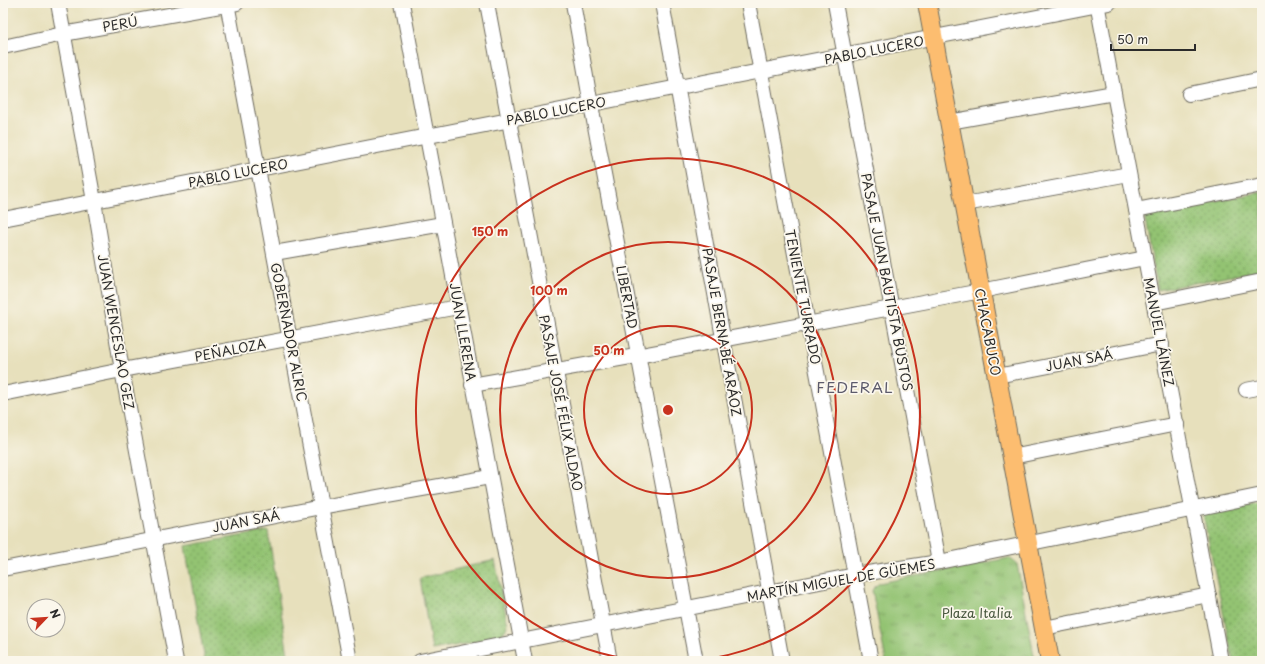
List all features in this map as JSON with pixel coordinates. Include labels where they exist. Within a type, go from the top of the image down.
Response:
[{"type":"main road","name":"CHACABUCO","points":[[927,3],[1050,661]]},
{"type":"street","name":"JUAN WENCESLAO GEZ","points":[[58,3],[94,201],[122,370],[176,661]]},
{"type":"street","name":"JUAN LLERENA","points":[[402,3],[472,385],[525,661]]},
{"type":"street","name":"PASAJE JOSÉ FÉLIX ALDAO","points":[[486,3],[610,661]]},
{"type":"street","name":"LIBERTAD","points":[[573,3],[696,661]]},
{"type":"street","name":"PASAJE BERNABÉ ARÁOZ","points":[[662,3],[782,661]]},
{"type":"street","name":"TENIENTE TURRADO","points":[[748,3],[871,661]]},
{"type":"street","name":"PASAJE JUAN BAUTISTA BUSTOS","points":[[835,3],[939,562]]},
{"type":"street","name":"PERÚ","points":[[3,47],[63,34],[231,4]]},
{"type":"street","name":"GOBERNADOR ALRIC","points":[[231,4],[258,169],[350,661]]},
{"type":"street","name":"PABLO LUCERO","points":[[3,219],[761,72],[1101,4]]},
{"type":"street","name":"MANUEL LÁINEZ","points":[[1101,4],[1114,93],[1221,661]]},
{"type":"street","points":[[1189,94],[1262,79]]},
{"type":"street","points":[[949,122],[1114,93]]},
{"type":"street","points":[[964,204],[1129,174]]},
{"type":"street","points":[[1136,210],[1262,185]]},
{"type":"street","points":[[274,253],[443,224]]},
{"type":"street","points":[[472,385],[723,340],[1145,258]]},
{"type":"street","points":[[1154,303],[1262,281]]},
{"type":"street","name":"PEÑALOZA","points":[[3,394],[122,370],[458,307]]},
{"type":"street","name":"JUAN SAÁ","points":[[997,376],[1162,344]]},
{"type":"street","points":[[1246,390],[1262,387]]},
{"type":"street","points":[[1012,457],[1177,424]]},
{"type":"street","name":"JUAN SAÁ","points":[[3,569],[321,507],[490,477]]},
{"type":"street","name":"MARTÍN MIGUEL DE GÜEMES","points":[[420,661],[855,575],[939,562],[1262,495]]},
{"type":"street","points":[[1044,628],[1209,595]]},
{"type":"green space","points":[[1262,192],[1262,270],[1158,290],[1144,214]]},
{"type":"green space","points":[[1262,502],[1262,661],[1233,661],[1203,514]]},
{"type":"green space","points":[[268,531],[289,661],[205,661],[185,546]]},
{"type":"green space","name":"Plaza Italia","points":[[1009,558],[1017,564],[1035,661],[886,661],[872,590],[879,583]]},
{"type":"green space","points":[[495,560],[508,626],[500,637],[432,650],[420,578]]},
{"type":"district","name":"FEDERAL","points":[[855,388]]}]
